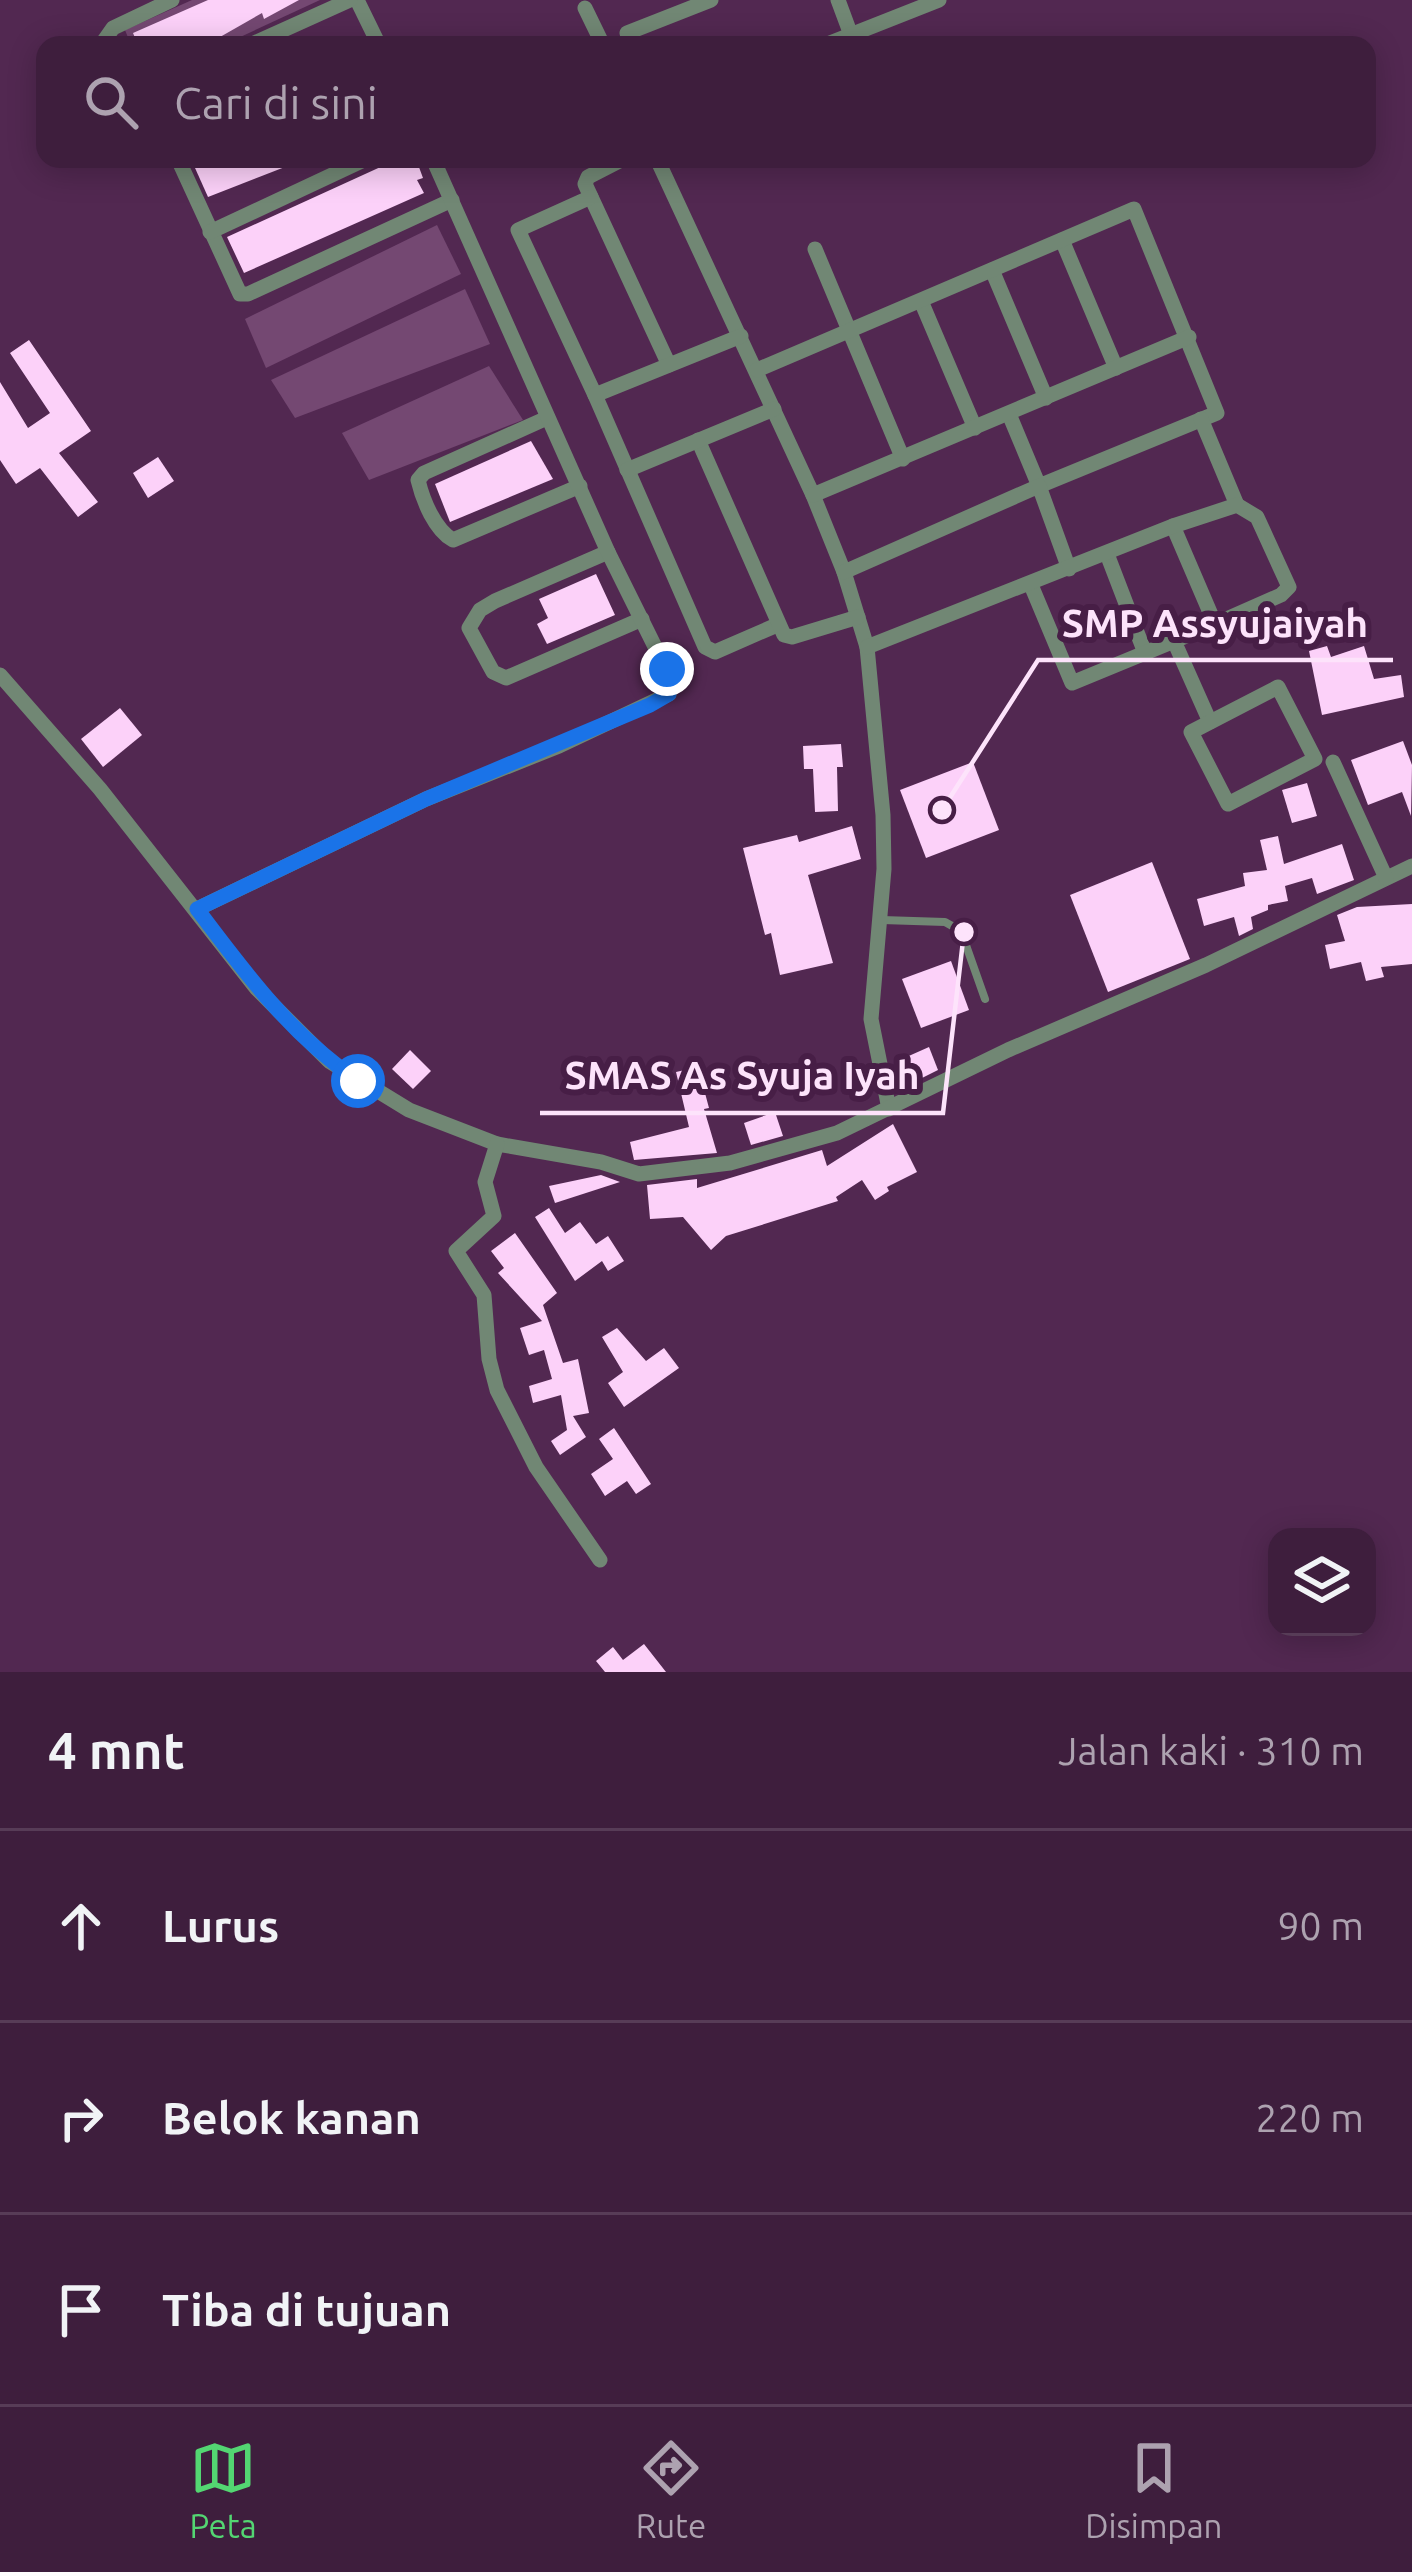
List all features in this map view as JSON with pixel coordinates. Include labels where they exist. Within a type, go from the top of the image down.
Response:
[{"type":"street","points":[[104,36],[172,0]]},
{"type":"street","points":[[271,36],[354,0],[374,36]]},
{"type":"street","points":[[628,33],[711,0]]},
{"type":"street","points":[[838,0],[851,34]]},
{"type":"street","points":[[846,36],[939,0]]},
{"type":"street","points":[[585,8],[599,36]]},
{"type":"street","points":[[182,168],[236,290],[248,295],[452,200]]},
{"type":"street","points":[[210,232],[347,168]]},
{"type":"street","points":[[197,909],[426,799],[559,746],[669,694],[667,669],[608,552],[438,168]]},
{"type":"street","points":[[606,168],[588,177],[585,184],[669,365]]},
{"type":"street","points":[[661,168],[813,495],[867,647],[883,815],[871,1019],[889,1108]]},
{"type":"street","points":[[591,196],[518,230],[705,646],[715,652],[777,626]]},
{"type":"street","points":[[757,370],[1134,209],[1217,413],[844,572]]},
{"type":"street","points":[[1062,240],[1117,368]]},
{"type":"street","points":[[814,250],[904,459]]},
{"type":"street","points":[[992,270],[1046,398]]},
{"type":"street","points":[[921,301],[975,428]]},
{"type":"street","points":[[595,395],[741,336]]},
{"type":"street","points":[[813,495],[1189,338]]},
{"type":"street","points":[[627,470],[774,409]]},
{"type":"street","points":[[1009,414],[1069,569]]},
{"type":"street","points":[[547,418],[424,472],[418,480],[421,492],[440,529],[453,540],[580,486]]},
{"type":"street","points":[[1031,584],[1072,683],[1281,595],[1289,587],[1257,517],[1237,506],[1201,419]]},
{"type":"street","points":[[698,440],[784,635],[792,637],[858,617]]},
{"type":"street","points":[[867,647],[1173,526],[1237,506]]},
{"type":"street","points":[[1173,526],[1215,624]]},
{"type":"street","points":[[608,552],[480,610],[469,628],[493,672],[506,678],[642,620]]},
{"type":"street","points":[[1107,554],[1145,653]]},
{"type":"street","points":[[1174,641],[1210,722]]},
{"type":"street","points":[[0,675],[100,789],[257,989],[329,1061],[409,1110],[497,1144],[601,1162],[639,1174],[771,1154],[837,1133],[1412,866]]},
{"type":"street","points":[[1278,687],[1315,759],[1228,804],[1191,732],[1210,722],[1278,687]]},
{"type":"street","points":[[1334,762],[1386,878]]},
{"type":"street","points":[[497,1144],[484,1182],[494,1216],[456,1251],[484,1294],[489,1358],[507,1412],[536,1467],[600,1560]]},
{"type":"lane","points":[[880,920],[945,922],[961,931],[985,999]]},
{"type":"shaded area","points":[[192,0],[320,0],[242,36],[127,36],[125,30]]},
{"type":"shaded area","points":[[437,225],[461,274],[266,368],[245,319]]},
{"type":"shaded area","points":[[465,289],[490,344],[295,418],[271,380]]},
{"type":"shaded area","points":[[489,366],[523,420],[369,480],[342,433]]},
{"type":"building","points":[[208,0],[299,0],[264,19],[262,13],[222,36],[133,33]]},
{"type":"building","points":[[195,168],[282,168],[208,197]]},
{"type":"building","points":[[378,168],[419,168],[423,178],[417,180],[424,193],[244,273],[227,237]]},
{"type":"building","points":[[29,340],[91,431],[59,453],[98,502],[78,517],[40,468],[16,484],[0,460],[0,382],[28,428],[50,413],[10,353]]},
{"type":"building","points":[[531,441],[553,479],[450,522],[435,484]]},
{"type":"building","points":[[158,457],[174,481],[148,498],[133,473]]},
{"type":"building","points":[[596,574],[615,615],[547,644],[537,624],[548,618],[539,599]]},
{"type":"building","points":[[1327,646],[1331,657],[1364,646],[1374,679],[1401,675],[1404,697],[1322,715],[1309,651]]},
{"type":"building","points":[[120,708],[142,735],[103,767],[81,739]]},
{"type":"building","points":[[1403,741],[1412,765],[1411,816],[1402,792],[1368,805],[1351,760]]},
{"type":"building","points":[[841,744],[838,811],[815,812],[813,769],[804,769],[803,746]]},
{"type":"building","points":[[973,762],[999,830],[926,858],[900,790]]},
{"type":"building","points":[[1307,783],[1317,816],[1292,823],[1282,790]]},
{"type":"building","points":[[852,826],[861,859],[808,875],[833,963],[780,975],[743,848],[797,835],[799,842]]},
{"type":"building","points":[[1278,836],[1284,864],[1342,844],[1354,880],[1317,894],[1312,878],[1285,886],[1288,901],[1268,905],[1268,910],[1251,917],[1253,929],[1239,936],[1234,917],[1204,926],[1197,899],[1245,886],[1243,873],[1267,870],[1260,840]]},
{"type":"building","points":[[1152,862],[1190,959],[1108,992],[1070,895]]},
{"type":"building","points":[[1412,904],[1412,964],[1381,967],[1384,977],[1366,981],[1361,962],[1330,969],[1325,945],[1345,941],[1337,915],[1357,907]]},
{"type":"building","points":[[951,961],[969,1010],[921,1028],[902,979]]},
{"type":"building","points":[[929,1047],[938,1070],[912,1083],[902,1059]]},
{"type":"building","points":[[410,1050],[431,1071],[413,1089],[392,1069]]},
{"type":"building","points":[[698,1067],[717,1153],[634,1160],[630,1142],[689,1127],[676,1072]]},
{"type":"building","points":[[775,1112],[783,1136],[751,1145],[744,1123]]},
{"type":"building","points":[[893,1124],[917,1172],[887,1187],[889,1191],[875,1200],[862,1180],[836,1197],[838,1201],[726,1236],[711,1250],[683,1217],[650,1219],[647,1185],[697,1179],[697,1188],[822,1150],[827,1166]]},
{"type":"building","points":[[601,1175],[620,1182],[555,1203],[549,1186]]},
{"type":"building","points":[[549,1208],[565,1233],[580,1222],[596,1244],[608,1236],[624,1261],[608,1271],[602,1261],[575,1281],[535,1217]]},
{"type":"building","points":[[515,1233],[557,1293],[543,1305],[563,1363],[578,1359],[589,1413],[573,1416],[586,1437],[560,1455],[551,1441],[567,1430],[561,1395],[533,1403],[529,1386],[552,1379],[544,1350],[529,1355],[520,1328],[542,1321],[498,1273],[504,1268],[491,1251]]},
{"type":"building","points":[[617,1328],[646,1361],[664,1348],[679,1368],[624,1407],[608,1383],[623,1372],[602,1337]]},
{"type":"building","points":[[614,1428],[651,1484],[636,1494],[627,1481],[605,1496],[591,1474],[613,1459],[599,1439]]},
{"type":"building","points":[[644,1644],[666,1672],[605,1672],[596,1661],[613,1647],[623,1660]]},
{"type":"place","name":"SMP Assyujaiyah","points":[[942,810]]},
{"type":"place","name":"SMAS As Syuja Iyah","points":[[964,932]]},
{"type":"route","points":[[358,1081],[329,1061],[257,989],[197,909],[426,799],[650,705],[669,694],[667,669]]}]
